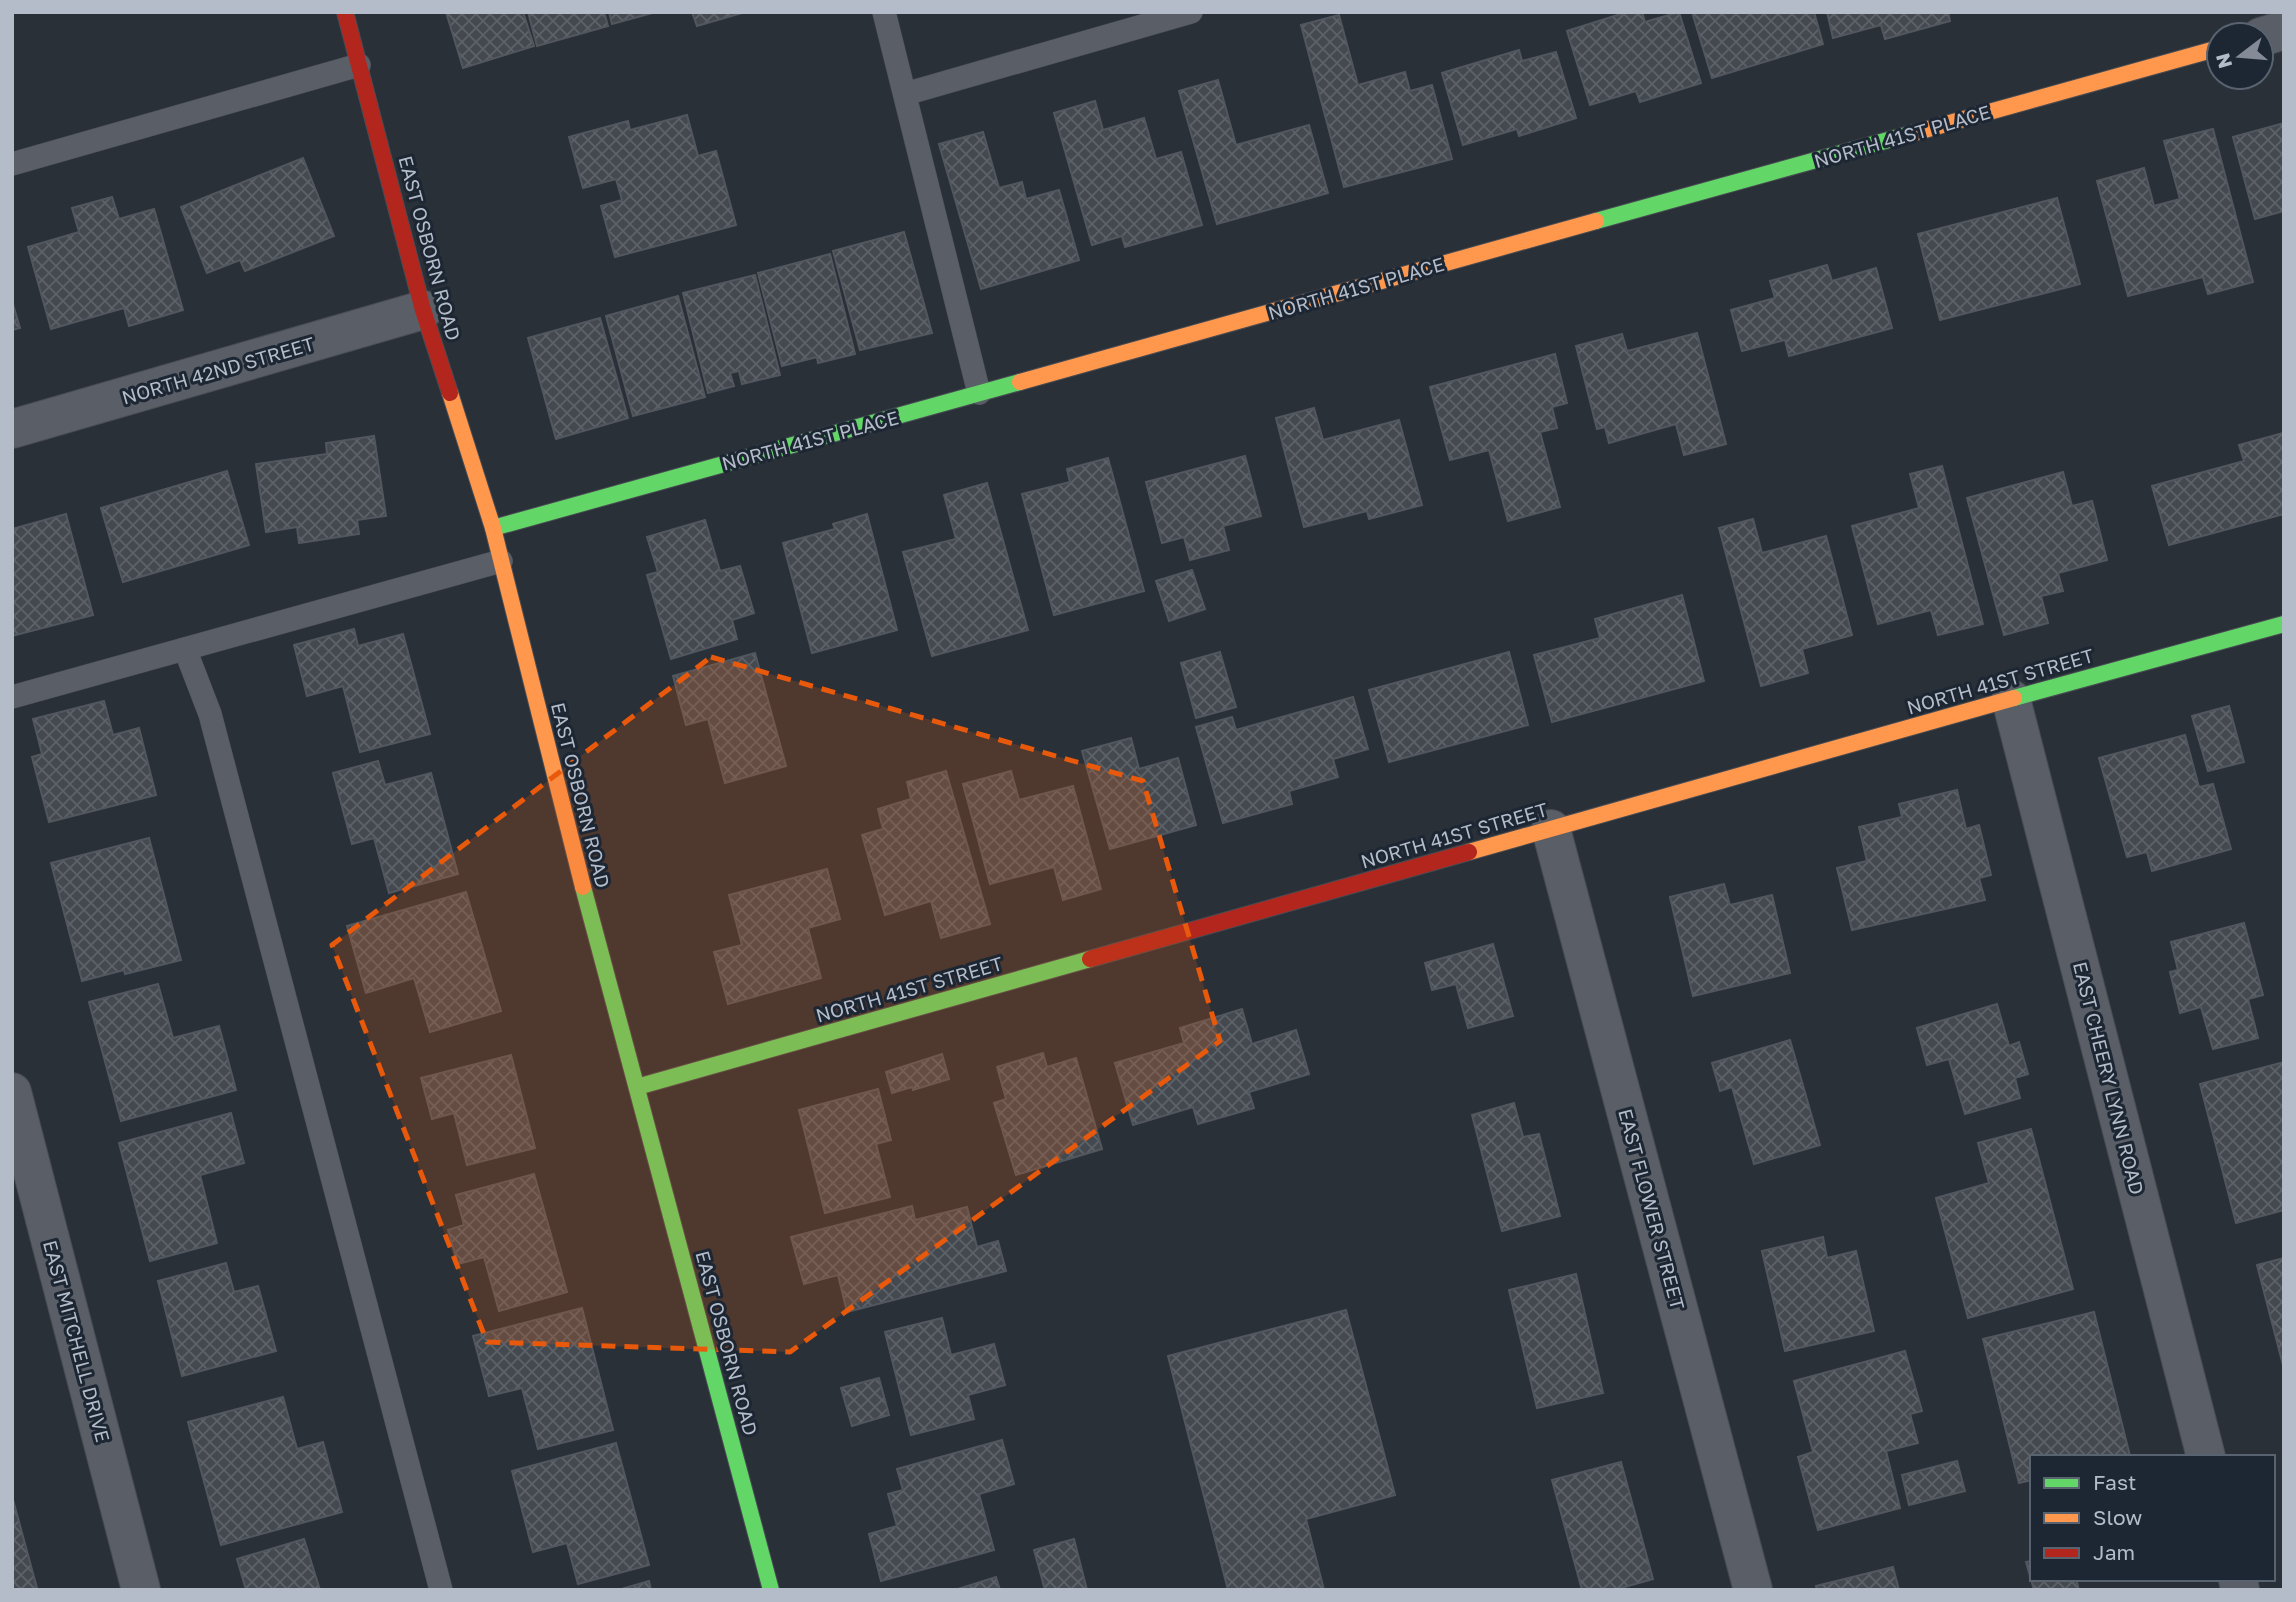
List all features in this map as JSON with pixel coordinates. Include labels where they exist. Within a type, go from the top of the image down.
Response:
[{"type":"street","name":"EAST OSBORN ROAD","points":[[345,12],[423,310],[493,528],[579,870],[772,1590]]},
{"type":"street","name":"NORTH 41ST PLACE","points":[[493,528],[2205,52]]},
{"type":"street","name":"NORTH 42ND STREET","points":[[12,429],[423,310]]},
{"type":"street","name":"NORTH 41ST STREET","points":[[637,1087],[2284,624]]},
{"type":"street","name":"EAST CHEERY LYNN ROAD","points":[[2011,699],[2205,1455]]},
{"type":"street","name":"EAST FLOWER STREET","points":[[1551,829],[1753,1590]]},
{"type":"street","name":"EAST MITCHELL DRIVE","points":[[12,1092],[141,1590]]},
{"type":"lane","points":[[884,12],[979,393]]},
{"type":"lane","points":[[905,94],[1191,12]]},
{"type":"lane","points":[[12,164],[359,65]]},
{"type":"lane","points":[[12,697],[501,561]]},
{"type":"lane","points":[[186,649],[209,714],[441,1590]]},
{"type":"highlighted area","points":[[711,657],[1143,781],[1220,1041],[790,1352],[487,1342],[332,945]]},
{"type":"building","points":[[446,12],[523,12],[534,46],[463,68]]},
{"type":"building","points":[[528,12],[604,12],[608,26],[537,46]]},
{"type":"building","points":[[609,12],[656,12],[612,24]]},
{"type":"building","points":[[692,12],[742,12],[742,13],[697,26]]},
{"type":"building","points":[[1627,12],[1642,12],[1645,22],[1679,12],[1701,83],[1640,102],[1636,91],[1590,105],[1567,31]]},
{"type":"building","points":[[1692,12],[1814,12],[1823,44],[1712,78]]},
{"type":"building","points":[[1827,12],[1948,12],[1950,21],[1885,39],[1881,25],[1833,38]]},
{"type":"building","points":[[1339,15],[1358,85],[1405,72],[1410,91],[1432,85],[1452,159],[1344,187],[1301,25]]},
{"type":"building","points":[[1519,50],[1522,61],[1556,52],[1576,118],[1519,136],[1517,129],[1463,145],[1442,73]]},
{"type":"building","points":[[1218,80],[1236,145],[1309,125],[1328,193],[1217,224],[1179,91]]},
{"type":"building","points":[[1095,101],[1103,130],[1144,118],[1156,159],[1181,152],[1202,225],[1125,247],[1122,236],[1092,245],[1054,113]]},
{"type":"building","points":[[687,115],[698,156],[716,151],[736,225],[615,257],[601,206],[622,200],[616,179],[583,188],[569,137],[628,121],[630,130]]},
{"type":"building","points":[[2284,123],[2284,211],[2255,219],[2233,137]]},
{"type":"building","points":[[2213,129],[2253,282],[2208,294],[2203,277],[2128,296],[2097,181],[2144,168],[2154,206],[2180,199],[2164,141]]},
{"type":"building","points":[[983,132],[999,188],[1022,182],[1026,199],[1059,190],[1079,260],[981,289],[939,144]]},
{"type":"building","points":[[303,158],[334,236],[245,271],[240,260],[207,273],[181,207]]},
{"type":"building","points":[[112,197],[119,219],[154,209],[183,310],[129,326],[124,308],[51,329],[28,247],[79,232],[72,208]]},
{"type":"building","points":[[2057,198],[2080,284],[1940,320],[1918,234]]},
{"type":"building","points":[[904,232],[932,333],[860,350],[833,251]]},
{"type":"building","points":[[830,254],[855,354],[818,363],[817,357],[782,366],[758,273]]},
{"type":"building","points":[[1827,265],[1832,281],[1876,268],[1892,328],[1789,356],[1785,340],[1742,351],[1731,310],[1775,298],[1770,281]]},
{"type":"building","points":[[755,275],[780,375],[742,384],[739,371],[730,373],[734,386],[708,393],[683,293]]},
{"type":"building","points":[[678,296],[705,397],[633,416],[606,316]]},
{"type":"building","points":[[12,301],[20,328],[12,330]]},
{"type":"building","points":[[600,318],[628,418],[556,439],[528,338]]},
{"type":"building","points":[[1697,333],[1726,444],[1684,455],[1676,424],[1609,443],[1605,427],[1597,429],[1576,346],[1622,334],[1627,351]]},
{"type":"building","points":[[1555,354],[1567,403],[1552,407],[1557,428],[1540,432],[1560,507],[1508,521],[1489,450],[1450,460],[1430,387]]},
{"type":"building","points":[[1314,408],[1323,440],[1399,420],[1422,505],[1369,519],[1367,511],[1304,527],[1276,418]]},
{"type":"building","points":[[2283,433],[2284,514],[2169,545],[2152,486],[2244,461],[2239,445]]},
{"type":"building","points":[[374,436],[386,516],[357,520],[359,534],[299,543],[297,527],[266,532],[256,464],[327,454],[326,443]]},
{"type":"building","points":[[1245,456],[1261,516],[1223,526],[1229,550],[1190,560],[1184,537],[1162,543],[1146,482]]},
{"type":"building","points":[[1108,458],[1144,591],[1054,615],[1022,494],[1070,482],[1067,469]]},
{"type":"building","points":[[1942,466],[1983,624],[1938,635],[1931,610],[1878,624],[1852,526],[1919,508],[1910,474]]},
{"type":"building","points":[[227,471],[249,545],[123,582],[101,508]]},
{"type":"building","points":[[2063,472],[2072,506],[2092,501],[2107,560],[2058,573],[2063,591],[2041,596],[2048,623],[2004,635],[1967,498]]},
{"type":"building","points":[[987,483],[1028,630],[932,656],[903,552],[956,539],[944,495]]},
{"type":"building","points":[[66,514],[93,615],[12,636],[12,529]]},
{"type":"building","points":[[867,514],[897,630],[812,653],[783,543],[835,529],[833,524]]},
{"type":"building","points":[[1753,519],[1762,553],[1826,536],[1852,635],[1802,649],[1808,673],[1761,686],[1719,528]]},
{"type":"building","points":[[705,520],[720,571],[740,566],[754,613],[732,620],[737,639],[671,659],[647,575],[658,572],[647,537]]},
{"type":"building","points":[[1192,570],[1205,609],[1169,621],[1156,581]]},
{"type":"building","points":[[1682,595],[1704,681],[1552,722],[1534,655],[1600,638],[1595,619]]},
{"type":"building","points":[[354,629],[358,646],[403,634],[430,734],[360,752],[343,686],[307,696],[294,645]]},
{"type":"building","points":[[1220,652],[1236,707],[1196,718],[1181,663]]},
{"type":"building","points":[[1509,652],[1528,725],[1389,762],[1369,690]]},
{"type":"building","points":[[755,653],[786,766],[725,783],[708,719],[686,725],[673,676]]},
{"type":"building","points":[[1353,697],[1368,749],[1333,759],[1338,777],[1289,791],[1292,804],[1223,823],[1196,727],[1232,717],[1236,730]]},
{"type":"building","points":[[104,701],[113,735],[139,728],[156,795],[49,822],[32,757],[42,754],[33,719]]},
{"type":"building","points":[[2229,706],[2244,762],[2208,771],[2192,716]]},
{"type":"building","points":[[2185,735],[2199,787],[2213,784],[2231,849],[2152,871],[2147,852],[2127,857],[2099,758]]},
{"type":"building","points":[[1131,738],[1139,769],[1178,758],[1196,825],[1110,849],[1082,751]]},
{"type":"building","points":[[378,761],[385,785],[431,773],[458,874],[389,893],[374,838],[352,844],[333,773]]},
{"type":"building","points":[[946,771],[990,924],[941,938],[931,901],[885,915],[862,835],[883,829],[878,809],[911,799],[907,782]]},
{"type":"building","points":[[1011,771],[1019,800],[1073,786],[1101,889],[1063,900],[1054,867],[990,884],[963,784]]},
{"type":"building","points":[[1957,790],[1966,829],[1979,825],[1991,875],[1979,878],[1985,900],[1852,930],[1837,868],[1867,861],[1859,827],[1902,817],[1899,804]]},
{"type":"building","points":[[149,838],[181,960],[82,981],[51,863]]},
{"type":"building","points":[[827,869],[840,919],[808,928],[821,978],[728,1004],[714,952],[742,945],[729,895]]},
{"type":"building","points":[[1724,884],[1730,905],[1772,895],[1790,973],[1693,996],[1670,897]]},
{"type":"building","points":[[466,892],[501,1011],[430,1032],[414,978],[366,993],[347,926]]},
{"type":"building","points":[[2244,923],[2263,995],[2248,999],[2258,1038],[2213,1049],[2201,1007],[2180,1013],[2170,972],[2178,970],[2171,942]]},
{"type":"building","points":[[1493,944],[1513,1016],[1468,1028],[1456,984],[1432,990],[1425,963]]},
{"type":"building","points":[[158,984],[173,1038],[219,1026],[236,1090],[121,1121],[89,1002]]},
{"type":"building","points":[[1997,1004],[2009,1046],[2019,1042],[2028,1074],[2015,1078],[2020,1098],[1965,1114],[1949,1059],[1927,1065],[1917,1028]]},
{"type":"building","points":[[1242,1009],[1252,1044],[1296,1030],[1309,1074],[1249,1092],[1254,1108],[1198,1124],[1193,1107],[1133,1125],[1115,1063],[1184,1043],[1180,1028]]},
{"type":"building","points":[[1790,1040],[1820,1145],[1754,1164],[1732,1087],[1720,1091],[1712,1063]]},
{"type":"building","points":[[1043,1053],[1047,1067],[1076,1058],[1102,1149],[1016,1175],[994,1103],[1006,1099],[997,1067]]},
{"type":"building","points":[[942,1054],[949,1079],[892,1093],[886,1072]]},
{"type":"building","points":[[511,1055],[535,1148],[467,1165],[454,1113],[432,1119],[421,1078]]},
{"type":"building","points":[[2284,1062],[2284,1210],[2236,1223],[2200,1084]]},
{"type":"building","points":[[878,1089],[891,1140],[876,1144],[890,1197],[825,1213],[799,1110]]},
{"type":"building","points":[[1514,1103],[1523,1137],[1539,1134],[1560,1216],[1502,1231],[1472,1115]]},
{"type":"building","points":[[231,1113],[244,1163],[200,1175],[217,1243],[150,1261],[119,1143]]},
{"type":"building","points":[[2031,1129],[2073,1289],[1968,1318],[1936,1198],[1989,1183],[1978,1143]]},
{"type":"building","points":[[534,1174],[567,1292],[499,1311],[484,1257],[458,1264],[448,1230],[464,1225],[456,1195]]},
{"type":"building","points":[[912,1206],[915,1220],[967,1207],[977,1247],[998,1241],[1006,1271],[847,1312],[838,1275],[804,1284],[791,1237]]},
{"type":"building","points":[[1823,1237],[1827,1258],[1856,1251],[1874,1331],[1785,1351],[1762,1251]]},
{"type":"building","points":[[2284,1258],[2284,1369],[2257,1265]]},
{"type":"building","points":[[226,1263],[234,1292],[258,1286],[276,1351],[182,1376],[158,1281]]},
{"type":"building","points":[[1576,1274],[1603,1393],[1537,1408],[1509,1290]]},
{"type":"building","points":[[582,1308],[613,1430],[538,1449],[522,1388],[489,1396],[473,1336]]},
{"type":"building","points":[[1346,1310],[1395,1495],[1306,1519],[1324,1590],[1228,1590],[1168,1356]]},
{"type":"building","points":[[2094,1312],[2130,1455],[2030,1455],[2030,1480],[2019,1483],[1983,1339]]},
{"type":"building","points":[[942,1318],[951,1355],[994,1344],[1005,1385],[968,1395],[974,1419],[911,1435],[885,1332]]},
{"type":"building","points":[[1905,1351],[1922,1411],[1910,1414],[1918,1443],[1886,1451],[1900,1508],[1818,1530],[1798,1457],[1813,1452],[1794,1381]]},
{"type":"building","points":[[879,1378],[889,1415],[852,1426],[841,1388]]},
{"type":"building","points":[[283,1397],[297,1449],[323,1442],[342,1512],[221,1545],[188,1422]]},
{"type":"building","points":[[1002,1440],[1014,1484],[979,1494],[994,1550],[881,1581],[869,1534],[897,1526],[888,1494],[903,1490],[897,1469]]},
{"type":"building","points":[[616,1443],[649,1565],[578,1584],[567,1543],[533,1552],[512,1471]]},
{"type":"building","points":[[1957,1461],[1965,1491],[1909,1505],[1902,1475]]},
{"type":"building","points":[[1621,1462],[1653,1579],[1614,1590],[1582,1590],[1552,1480]]},
{"type":"building","points":[[12,1496],[37,1588],[31,1590],[12,1590]]},
{"type":"building","points":[[304,1539],[320,1590],[246,1590],[237,1559]]},
{"type":"building","points":[[1074,1539],[1087,1590],[1045,1590],[1034,1550]]},
{"type":"building","points":[[1893,1567],[1899,1590],[1817,1590],[1816,1586]]},
{"type":"building","points":[[996,1577],[1000,1590],[955,1590]]},
{"type":"building","points":[[649,1581],[651,1590],[618,1590]]},
{"type":"building","points":[[2031,1581],[2077,1581],[2079,1590],[2034,1590]]},
{"type":"traffic: fast","points":[[1596,221],[1910,134]]},
{"type":"traffic: fast","points":[[493,528],[1020,382]]},
{"type":"traffic: fast","points":[[2014,698],[2284,624]]},
{"type":"traffic: fast","points":[[583,887],[771,1590]]},
{"type":"traffic: fast","points":[[637,1087],[1090,959]]},
{"type":"traffic: slow","points":[[1910,134],[2205,52]]},
{"type":"traffic: slow","points":[[1020,382],[1596,221]]},
{"type":"traffic: slow","points":[[450,393],[493,528],[583,887]]},
{"type":"traffic: slow","points":[[1469,852],[2014,698]]},
{"type":"traffic: jam","points":[[345,12],[423,310],[450,393]]},
{"type":"traffic: jam","points":[[1090,959],[1469,852]]}]
